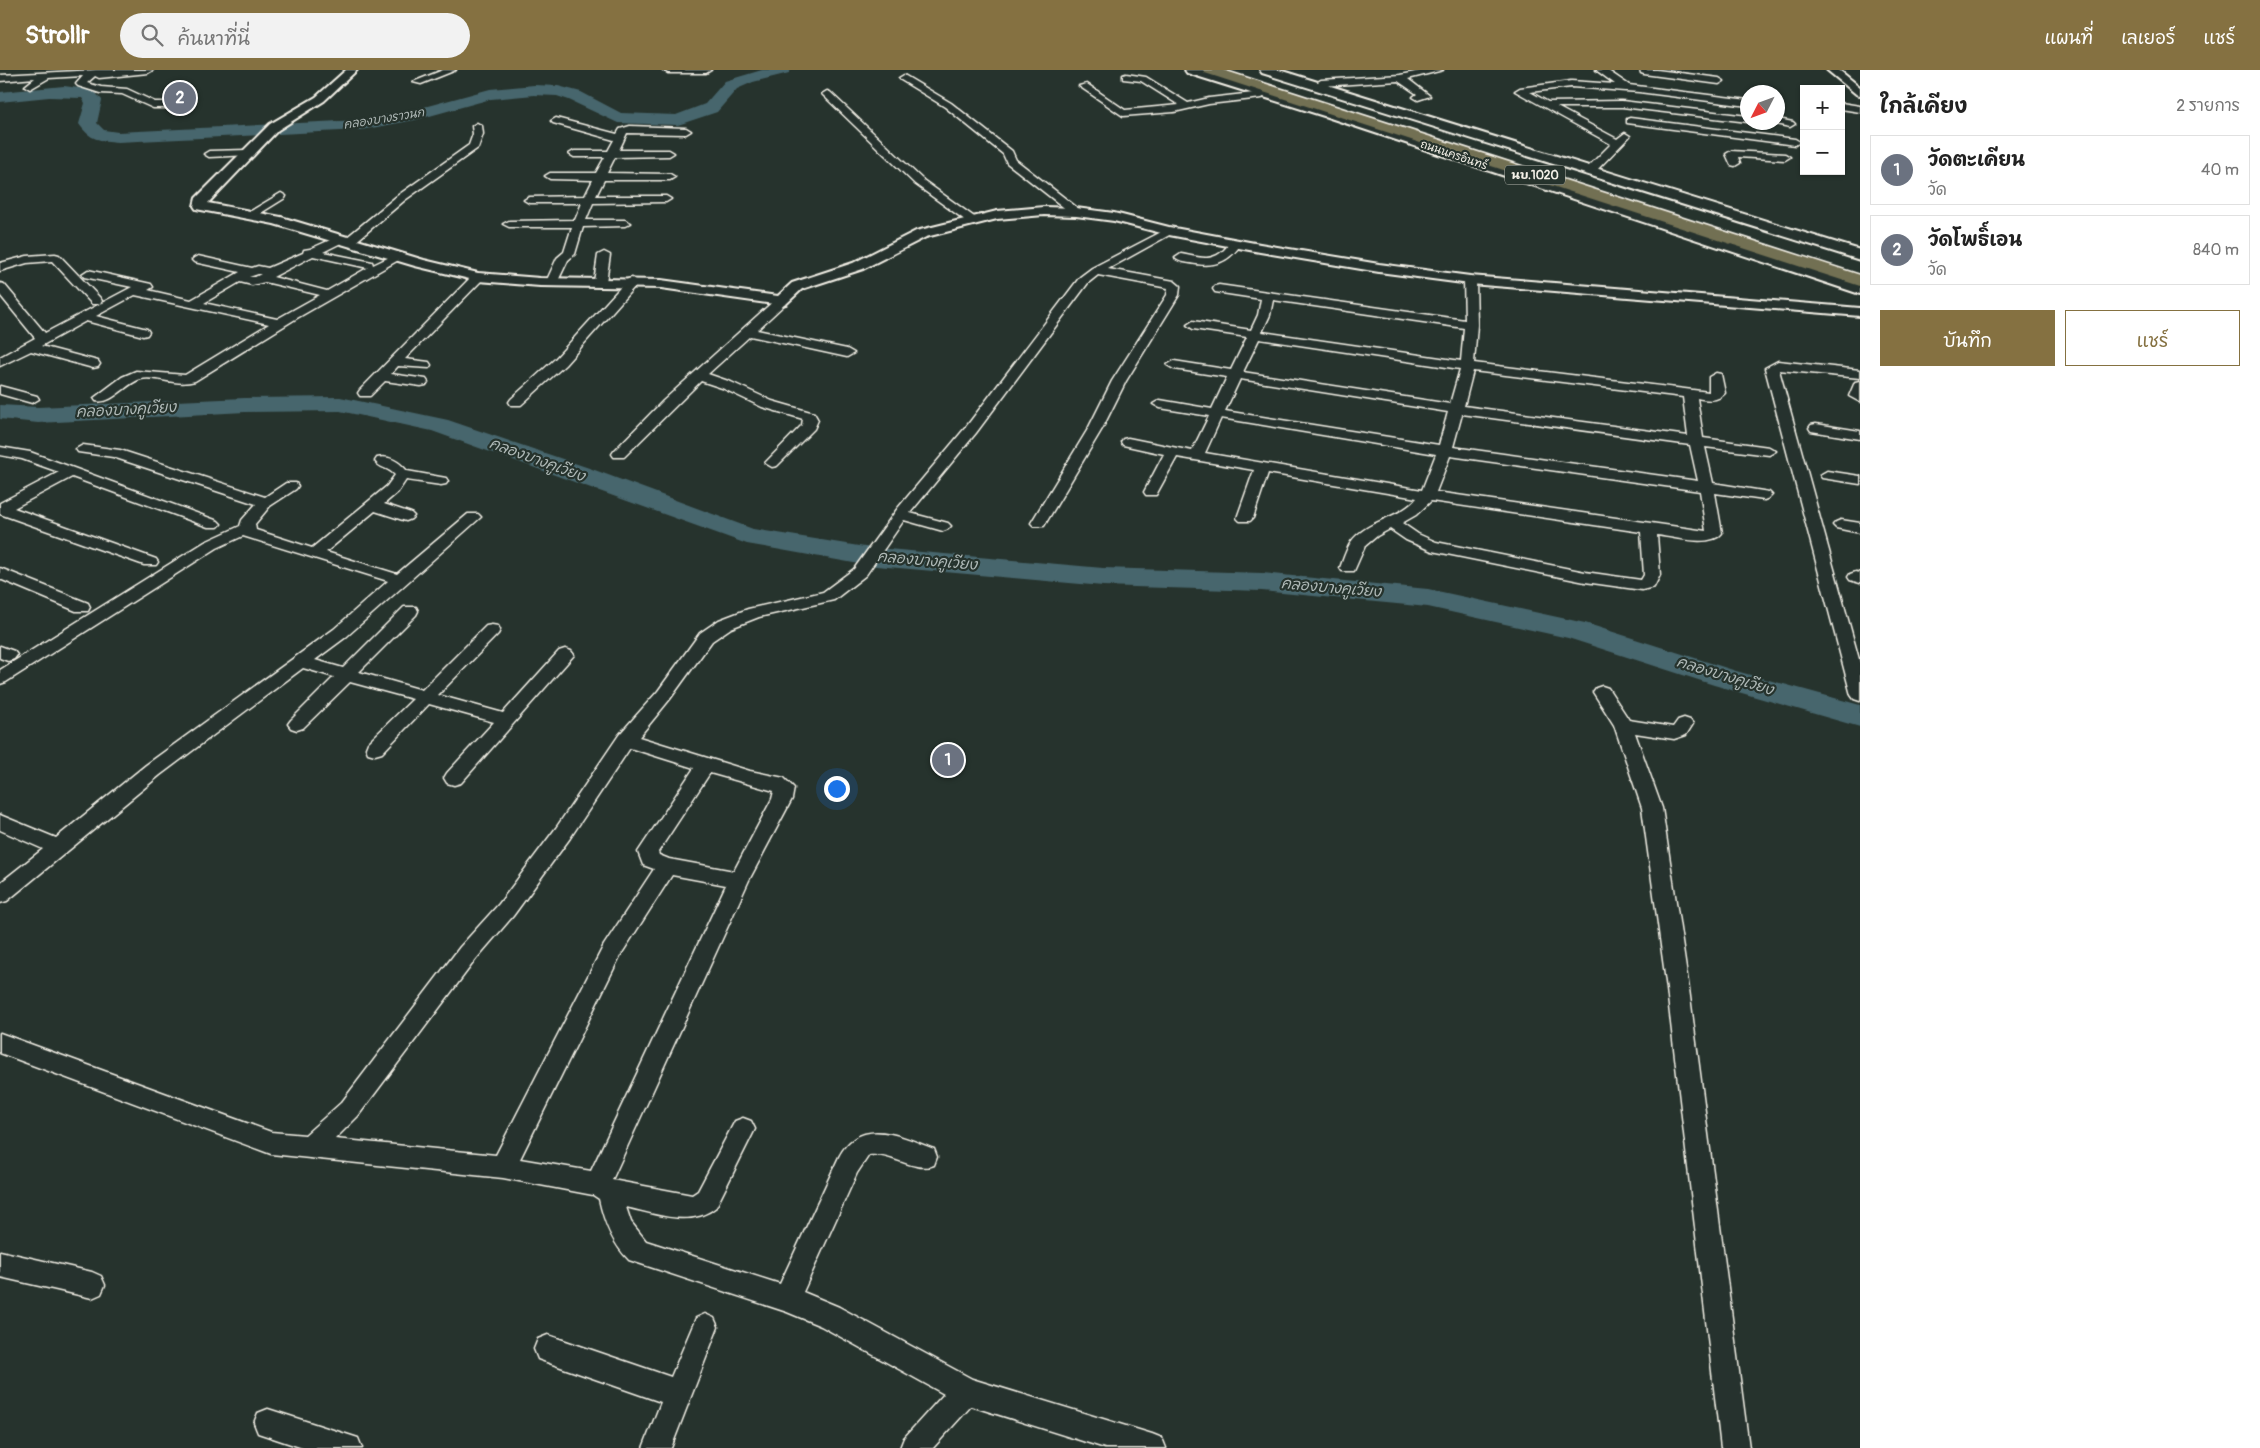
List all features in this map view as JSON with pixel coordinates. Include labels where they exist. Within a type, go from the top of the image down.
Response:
[{"type":"main road","points":[[1183,70],[1262,95],[1330,113]]},
{"type":"main road","name":"ถนนนครอินทร์","points":[[1243,70],[1860,265]]},
{"type":"main road","name":"ถนนนครอินทร์","points":[[1266,70],[1375,102],[1860,256]]},
{"type":"main road","points":[[1281,70],[1375,102]]},
{"type":"main road","name":"ถนนนครอินทร์","points":[[1200,71],[1860,289]]},
{"type":"main road","name":"ถนนนครอินทร์","points":[[1200,71],[1860,281]]},
{"type":"street","points":[[0,78],[94,73],[110,70]]},
{"type":"street","points":[[111,90],[93,84],[92,80],[97,76],[107,73],[148,70]]},
{"type":"street","points":[[352,70],[320,99],[270,131],[201,201],[201,206],[252,214],[478,277],[558,282],[632,282],[693,288],[781,301]]},
{"type":"street","points":[[418,82],[451,70]]},
{"type":"street","points":[[668,70],[679,75],[706,70]]},
{"type":"street","points":[[1321,83],[1402,74],[1414,75],[1433,70]]},
{"type":"street","points":[[1600,70],[1627,88]]},
{"type":"street","points":[[1644,70],[1673,72],[1718,81]]},
{"type":"street","points":[[1832,70],[1860,92]]},
{"type":"street","points":[[94,73],[87,76],[81,84],[85,87],[132,94],[153,105],[177,105]]},
{"type":"street","points":[[1402,74],[1425,96],[1418,97]]},
{"type":"street","points":[[30,86],[47,75]]},
{"type":"street","points":[[1126,77],[1143,79],[1185,105]]},
{"type":"street","points":[[904,78],[948,106],[1008,153],[1011,161],[1076,212]]},
{"type":"street","points":[[1617,144],[1520,91],[1521,89],[1571,84],[1627,88],[1740,102]]},
{"type":"street","points":[[1084,86],[1124,113],[1174,109],[1185,105],[1262,95]]},
{"type":"street","points":[[1591,170],[1626,136],[1630,128],[1627,88]]},
{"type":"street","points":[[827,94],[919,182],[973,221]]},
{"type":"street","points":[[1546,105],[1581,101],[1628,104],[1740,117]]},
{"type":"street","points":[[1845,106],[1860,108]]},
{"type":"street","points":[[556,121],[620,138]]},
{"type":"street","points":[[1630,122],[1795,142]]},
{"type":"street","points":[[1785,123],[1790,124]]},
{"type":"street","points":[[201,303],[256,275],[341,239],[474,146],[478,134],[477,126]]},
{"type":"street","points":[[558,282],[572,257],[569,254],[590,199],[610,154],[623,131],[630,129],[686,131]]},
{"type":"street","points":[[1778,140],[1789,170]]},
{"type":"street","points":[[210,154],[247,153]]},
{"type":"street","points":[[574,154],[669,153]]},
{"type":"street","points":[[1734,163],[1731,154],[1785,157]]},
{"type":"street","points":[[550,176],[670,177]]},
{"type":"street","points":[[252,214],[281,196]]},
{"type":"street","points":[[529,200],[666,199]]},
{"type":"street","points":[[619,454],[668,404],[701,377],[797,286],[858,266],[910,238],[929,231],[1018,212],[1076,212],[1138,222],[1169,231],[1379,268],[1470,280],[1613,294],[1860,312]]},
{"type":"street","points":[[509,224],[625,223]]},
{"type":"street","points":[[309,1147],[350,1109],[468,953],[506,910],[552,848],[626,740],[664,695],[706,637],[725,624],[754,613],[828,596],[860,572],[901,515],[971,430],[1084,280],[1096,271],[1169,231]]},
{"type":"street","points":[[1182,258],[1208,262],[1218,261],[1226,257],[1236,243]]},
{"type":"street","points":[[307,252],[368,264]]},
{"type":"street","points":[[100,398],[127,380],[141,374],[184,380],[190,378],[293,315],[398,256]]},
{"type":"street","points":[[600,282],[604,256]]},
{"type":"street","points":[[4,265],[55,257],[96,301]]},
{"type":"street","points":[[198,260],[322,292]]},
{"type":"street","points":[[1039,523],[1095,429],[1119,381],[1173,295],[1174,286],[1170,284],[1096,271]]},
{"type":"street","points":[[88,274],[272,321]]},
{"type":"street","points":[[365,393],[478,277]]},
{"type":"street","points":[[1348,568],[1358,544],[1371,533],[1421,504],[1428,494],[1445,450],[1467,367],[1471,325],[1470,280]]},
{"type":"street","points":[[516,402],[560,362],[632,282]]},
{"type":"street","points":[[0,287],[43,339]]},
{"type":"street","points":[[0,362],[138,288]]},
{"type":"street","points":[[1219,289],[1471,325]]},
{"type":"street","points":[[1196,456],[1264,315],[1268,296]]},
{"type":"street","points":[[84,317],[143,332]]},
{"type":"street","points":[[1193,325],[1253,336],[1467,367],[1689,394],[1716,395],[1718,393],[1716,377]]},
{"type":"street","points":[[748,332],[847,353]]},
{"type":"street","points":[[28,346],[93,364]]},
{"type":"street","points":[[395,362],[424,365]]},
{"type":"street","points":[[1174,365],[1456,409],[1769,451]]},
{"type":"street","points":[[1860,374],[1778,365],[1772,368],[1860,695]]},
{"type":"street","points":[[381,376],[421,382]]},
{"type":"street","points":[[701,377],[726,385],[750,398],[809,416],[812,420],[809,426],[772,463]]},
{"type":"street","points":[[1860,385],[1856,396],[1860,398]]},
{"type":"street","points":[[0,390],[32,399]]},
{"type":"street","points":[[1128,442],[1262,468],[1428,494],[1489,506],[1707,537],[1714,533],[1712,513],[1705,488],[1689,394]]},
{"type":"street","points":[[1160,404],[1445,450],[1764,495]]},
{"type":"street","points":[[1816,428],[1860,435]]},
{"type":"street","points":[[83,449],[115,453],[264,503]]},
{"type":"street","points":[[0,451],[25,455],[69,473],[213,524]]},
{"type":"street","points":[[1151,492],[1172,452]]},
{"type":"street","points":[[382,461],[395,466],[402,475],[442,481]]},
{"type":"street","points":[[1245,518],[1262,468]]},
{"type":"street","points":[[0,509],[69,473]]},
{"type":"street","points":[[315,553],[393,489],[402,475]]},
{"type":"street","points":[[1827,475],[1860,480]]},
{"type":"street","points":[[0,678],[211,545],[247,528],[251,519],[264,503],[291,486]]},
{"type":"street","points":[[372,505],[406,516]]},
{"type":"street","points":[[0,509],[150,562]]},
{"type":"street","points":[[901,515],[943,526]]},
{"type":"street","points":[[0,895],[153,770],[340,633],[473,517]]},
{"type":"street","points":[[1391,523],[1412,537],[1432,546],[1585,577],[1642,585],[1648,582],[1652,575],[1649,530]]},
{"type":"street","points":[[1841,525],[1860,528]]},
{"type":"street","points":[[247,528],[251,534],[400,580]]},
{"type":"street","points":[[0,573],[82,607]]},
{"type":"street","points":[[297,724],[410,611]]},
{"type":"street","points":[[376,748],[425,696],[492,630]]},
{"type":"street","points":[[454,778],[565,655]]},
{"type":"street","points":[[301,662],[507,720]]},
{"type":"street","points":[[1602,692],[1623,724],[1652,808],[1678,989],[1734,1448]]},
{"type":"street","points":[[1623,724],[1674,733],[1680,731],[1684,724]]},
{"type":"street","points":[[626,740],[750,778],[777,783],[784,788],[782,798],[739,880],[604,1188],[621,1233],[638,1251],[787,1299],[830,1316],[966,1391],[1001,1404],[1152,1448]]},
{"type":"street","points":[[706,764],[648,852],[650,860],[667,866],[739,880]]},
{"type":"street","points":[[0,822],[58,847]]},
{"type":"street","points":[[503,1167],[612,951],[667,866]]},
{"type":"street","points":[[0,1043],[271,1144],[503,1167],[694,1208],[701,1205],[707,1199],[743,1129]]},
{"type":"street","points":[[787,1299],[856,1150],[866,1144],[885,1145],[925,1157]]},
{"type":"street","points":[[0,1264],[92,1285]]},
{"type":"street","points":[[657,1448],[705,1327]]},
{"type":"street","points":[[548,1349],[678,1394]]},
{"type":"street","points":[[914,1448],[966,1391]]},
{"type":"street","points":[[268,1424],[348,1448]]},
{"type":"waterway","name":"คลองบางราวนก","points":[[0,97],[64,91],[87,94],[93,100],[88,124],[99,135],[118,137],[361,125],[415,115],[490,94],[534,90],[558,91],[575,96],[618,118],[678,120],[711,108],[731,85],[748,78],[783,70]]},
{"type":"waterway","name":"คลองบางคูเวียง","points":[[0,412],[38,415],[245,405],[340,404],[439,425],[583,475],[747,536],[865,556],[1103,577],[1262,582],[1428,598],[1574,630],[1725,678],[1860,716]]},
{"type":"place","name":"วัดโพธิ์เอน","points":[[180,98]]},
{"type":"place","name":"วัดตะเคียน","points":[[948,760]]}]
